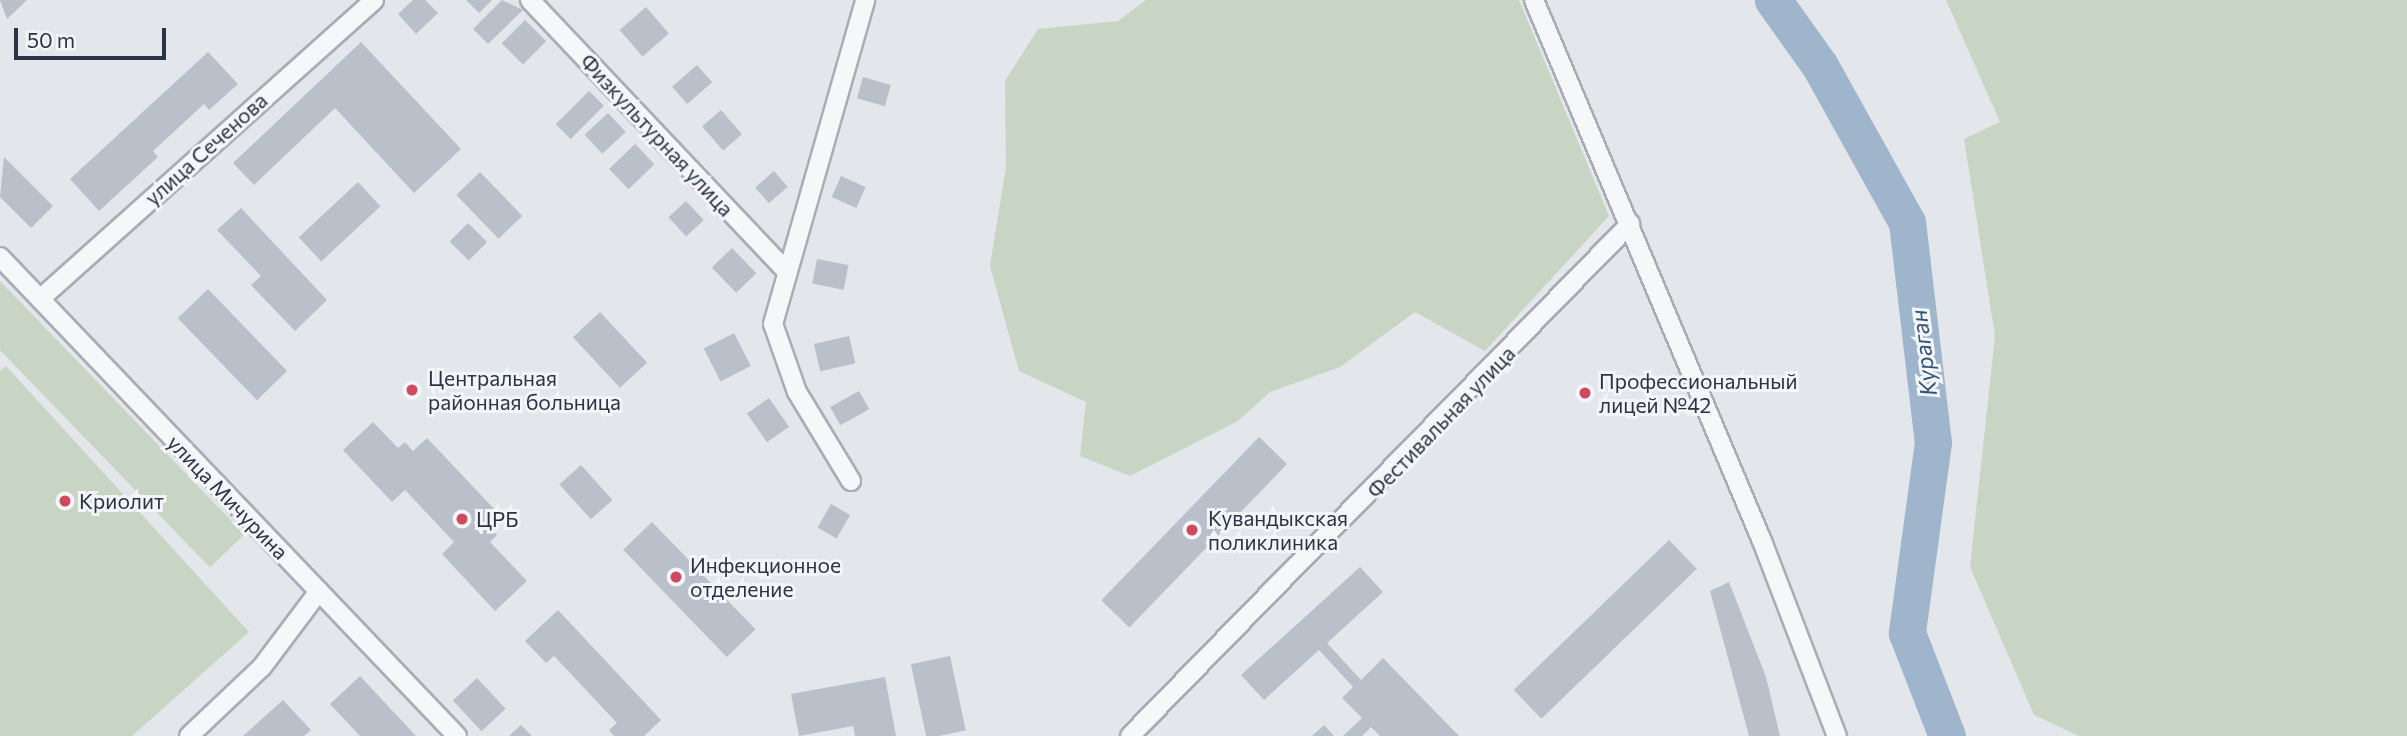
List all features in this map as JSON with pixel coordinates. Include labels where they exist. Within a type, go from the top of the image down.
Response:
[{"type":"street","name":"Физкультурная улица","points":[[530,0],[785,271]]},
{"type":"street","points":[[852,0],[858,23]]},
{"type":"street","points":[[851,481],[797,392],[773,324],[785,271],[865,0]]},
{"type":"street","points":[[1534,0],[1630,224],[1838,736]]},
{"type":"street","name":"улица Сеченова","points":[[40,299],[363,4]]},
{"type":"street","name":"Фестивальная улица","points":[[1130,736],[1630,224]]},
{"type":"street","name":"улица Мичурина","points":[[0,257],[457,736]]},
{"type":"street","points":[[189,736],[262,667],[318,591]]},
{"type":"green space","points":[[1146,0],[1519,0],[1609,216],[1485,351],[1415,312],[1340,367],[1270,392],[1238,421],[1130,476],[1080,456],[1086,402],[1019,371],[990,266],[1006,166],[1005,81],[1038,29],[1118,21]]},
{"type":"green space","points":[[1946,0],[2407,0],[2407,736],[2079,736],[2034,715],[1970,567],[1995,336],[1964,139],[2000,122]]},
{"type":"green space","points":[[0,281],[245,534],[210,568],[0,350]]},
{"type":"green space","name":"Криолит","points":[[6,366],[249,632],[132,736],[0,736],[0,371]]},
{"type":"building","points":[[0,0],[27,0],[7,19]]},
{"type":"building","points":[[413,0],[425,0],[438,13],[416,34],[398,14]]},
{"type":"building","points":[[466,0],[492,0],[479,13]]},
{"type":"building","points":[[502,0],[523,10],[488,44],[473,29]]},
{"type":"building","points":[[646,7],[669,33],[643,56],[620,30]]},
{"type":"building","points":[[525,20],[546,41],[523,65],[502,43]]},
{"type":"building","points":[[361,42],[461,149],[414,193],[335,108],[254,185],[233,163]]},
{"type":"building","points":[[208,52],[238,84],[209,110],[204,104],[153,151],[158,157],[99,211],[70,179]]},
{"type":"building","points":[[697,65],[712,82],[687,104],[672,87]]},
{"type":"building","points":[[863,77],[891,85],[885,106],[857,98]]},
{"type":"building","points":[[589,91],[604,106],[571,139],[556,124]]},
{"type":"building","points":[[721,110],[742,134],[723,151],[702,126]]},
{"type":"building","points":[[608,113],[626,132],[602,154],[585,135]]},
{"type":"building","points":[[635,144],[654,164],[629,189],[609,169]]},
{"type":"building","points":[[4,157],[53,206],[31,228],[0,197]]},
{"type":"building","points":[[774,171],[788,187],[769,203],[755,187]]},
{"type":"building","points":[[480,172],[522,216],[499,239],[456,195]]},
{"type":"building","points":[[841,176],[866,187],[856,208],[832,197]]},
{"type":"building","points":[[358,182],[381,206],[321,261],[299,237]]},
{"type":"building","points":[[686,201],[704,220],[686,236],[668,217]]},
{"type":"building","points":[[241,208],[327,300],[295,331],[251,285],[261,276],[217,230]]},
{"type":"building","points":[[468,223],[487,242],[469,260],[450,241]]},
{"type":"building","points":[[732,248],[756,273],[736,293],[712,267]]},
{"type":"building","points":[[817,259],[848,265],[844,290],[812,284]]},
{"type":"building","points":[[208,289],[287,371],[257,400],[178,318]]},
{"type":"building","points":[[600,312],[647,362],[620,388],[573,337]]},
{"type":"building","points":[[734,333],[751,366],[721,381],[704,348]]},
{"type":"building","points":[[849,336],[855,363],[820,371],[814,344]]},
{"type":"building","points":[[859,391],[869,409],[840,425],[830,407]]},
{"type":"building","points":[[769,398],[789,427],[767,442],[747,413]]},
{"type":"building","name":"ЦРБ","points":[[373,422],[398,448],[405,442],[413,451],[427,438],[498,513],[487,524],[497,535],[490,542],[527,581],[495,611],[442,554],[454,542],[405,490],[392,502],[343,450]]},
{"type":"building","name":"Кувандыкская поликлиника","points":[[1259,437],[1287,464],[1129,627],[1101,600]]},
{"type":"building","points":[[581,465],[612,500],[591,519],[559,484]]},
{"type":"building","points":[[831,504],[850,515],[837,538],[818,527]]},
{"type":"building","name":"Инфекционное отделение","points":[[652,522],[756,629],[727,657],[623,550]]},
{"type":"building","points":[[1669,540],[1697,569],[1541,719],[1514,690]]},
{"type":"building","points":[[1360,567],[1383,592],[1327,643],[1361,680],[1383,658],[1459,736],[1380,736],[1371,727],[1362,736],[1343,736],[1362,718],[1342,698],[1353,687],[1319,650],[1264,700],[1241,675]]},
{"type":"building","points":[[1729,582],[1766,677],[1780,736],[1749,736],[1710,591]]},
{"type":"building","points":[[558,610],[661,720],[644,736],[614,736],[609,730],[617,723],[554,656],[546,663],[525,641]]},
{"type":"building","points":[[950,656],[966,730],[926,736],[911,664]]},
{"type":"building","points":[[360,676],[416,736],[360,736],[330,704]]},
{"type":"building","points":[[885,677],[896,736],[855,736],[853,726],[799,736],[791,694]]},
{"type":"building","points":[[477,678],[506,709],[482,731],[453,701]]},
{"type":"building","points":[[283,700],[311,730],[304,736],[243,736]]},
{"type":"building","points":[[521,725],[532,736],[509,736]]},
{"type":"building","points":[[1324,725],[1334,736],[1312,736]]},
{"type":"waterway","name":"Кураган","points":[[1773,0],[1820,66],[1907,222],[1933,442],[1907,633],[1947,736]]},
{"type":"place","name":"Центральная районная больница","points":[[412,390]]},
{"type":"place","name":"Профессиональный лицей №42","points":[[1585,393]]},
{"type":"place","name":"Криолит","points":[[65,501]]},
{"type":"place","name":"ЦРБ","points":[[462,519]]},
{"type":"place","name":"Кувандыкская поликлиника","points":[[1192,530]]},
{"type":"place","name":"Инфекционное отделение","points":[[676,577]]}]
